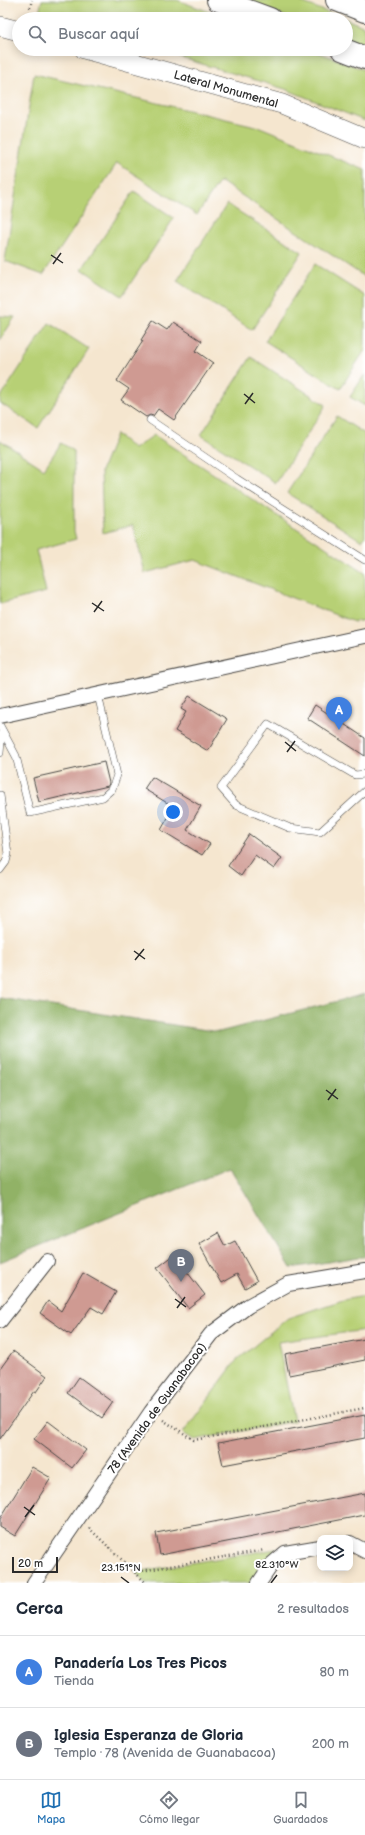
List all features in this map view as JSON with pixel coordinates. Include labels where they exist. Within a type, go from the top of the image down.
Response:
[{"type":"highway","points":[[218,0],[251,12]]},
{"type":"highway","points":[[337,0],[365,11]]},
{"type":"highway","points":[[353,53],[365,58]]},
{"type":"street","points":[[0,26],[12,29]]},
{"type":"street","name":"Lateral Monumental","points":[[109,56],[282,104],[365,139]]},
{"type":"street","points":[[0,716],[365,636]]},
{"type":"street","points":[[0,1321],[47,1261]]},
{"type":"street","name":"78 (Avenida de Guanabacoa)","points":[[34,1583],[151,1412],[211,1334],[248,1306],[288,1284],[365,1271]]},
{"type":"street","points":[[353,1545],[365,1551]]},
{"type":"street","points":[[259,1583],[272,1564],[285,1553],[317,1548]]},
{"type":"lane","points":[[150,420],[237,479],[365,560]]},
{"type":"lane","points":[[1,729],[16,756],[30,813],[103,797],[112,789],[117,775],[98,694]]},
{"type":"lane","points":[[365,774],[355,775],[268,724],[221,788],[236,805],[290,828],[320,832],[365,791]]},
{"type":"lane","points":[[0,753],[1,729]]},
{"type":"lane","points":[[0,795],[8,854],[6,862],[0,870]]},
{"type":"path","points":[[30,8],[32,0]]},
{"type":"path","points":[[151,1412],[194,1440],[365,1408]]},
{"type":"path","points":[[78,1517],[146,1583]]},
{"type":"path","points":[[135,1572],[268,1550]]},
{"type":"green space","points":[[42,0],[177,0],[210,12],[39,12]]},
{"type":"green space","points":[[244,0],[296,0],[327,12],[274,12]]},
{"type":"green space","points":[[353,22],[365,27],[365,47],[353,43]]},
{"type":"green space","points":[[175,56],[328,56],[365,70],[365,121],[285,89]]},
{"type":"green space","points":[[34,74],[260,127],[365,170],[365,277],[220,181],[197,215],[117,163],[43,275],[5,261]]},
{"type":"green space","points":[[134,191],[174,218],[122,296],[82,269]]},
{"type":"green space","points":[[227,204],[302,252],[252,330],[177,281]]},
{"type":"green space","points":[[315,264],[365,296],[365,350],[340,389],[265,341]]},
{"type":"green space","points":[[0,316],[15,317],[0,340]]},
{"type":"green space","points":[[49,323],[89,349],[38,428],[0,403],[0,398]]},
{"type":"green space","points":[[251,357],[326,405],[276,483],[201,435]]},
{"type":"green space","points":[[365,374],[365,406],[350,397]]},
{"type":"green space","points":[[337,416],[365,434],[365,537],[362,541],[287,493]]},
{"type":"green space","points":[[116,434],[134,449],[154,435],[365,573],[365,620],[354,622],[195,560],[145,573],[133,525],[103,533],[101,471]]},
{"type":"green space","points":[[0,440],[44,469],[61,443],[74,451],[74,531],[76,539],[36,550],[46,592],[0,604]]},
{"type":"green space","points":[[365,994],[365,1256],[291,1268],[230,1168],[0,1262],[0,998],[219,1032]]},
{"type":"green space","points":[[365,1296],[365,1330],[278,1342],[294,1421],[194,1440],[183,1433],[236,1361],[288,1318],[343,1300]]},
{"type":"green space","points":[[276,1549],[250,1583],[146,1583],[135,1572]]},
{"type":"building","points":[[153,321],[167,330],[173,322],[202,341],[196,351],[213,363],[174,420],[158,409],[153,416],[150,415],[146,417],[121,400],[129,389],[117,381],[143,341],[141,340]]},
{"type":"building","points":[[189,696],[227,719],[208,751],[175,731],[186,712],[181,709]]},
{"type":"building","points":[[315,705],[365,738],[365,756],[307,718]]},
{"type":"building","points":[[104,762],[109,783],[108,786],[39,802],[33,778]]},
{"type":"building","points":[[152,777],[201,806],[187,830],[210,844],[202,855],[161,830],[174,807],[144,789]]},
{"type":"building","points":[[249,834],[282,858],[274,869],[255,855],[241,876],[228,866]]},
{"type":"building","points":[[218,1233],[225,1246],[235,1241],[257,1281],[245,1288],[237,1274],[221,1283],[199,1244]]},
{"type":"building","points":[[174,1255],[205,1295],[188,1308],[157,1268]]},
{"type":"building","points":[[83,1273],[116,1292],[103,1314],[91,1307],[71,1335],[40,1313],[48,1301],[61,1311]]},
{"type":"building","points":[[365,1339],[365,1360],[289,1375],[285,1354]]},
{"type":"building","points":[[13,1351],[47,1376],[36,1392],[34,1391],[0,1439],[0,1369]]},
{"type":"building","points":[[79,1377],[113,1402],[102,1418],[68,1393]]},
{"type":"building","points":[[365,1415],[365,1438],[223,1465],[218,1443]]},
{"type":"building","points":[[48,1421],[86,1450],[72,1468],[34,1439]]},
{"type":"building","points":[[32,1467],[51,1478],[15,1536],[0,1527],[0,1519]]},
{"type":"building","points":[[365,1493],[365,1515],[160,1555],[156,1533]]},
{"type":"place","name":"Panadería Los Tres Picos","points":[[339,730]]},
{"type":"place","name":"Iglesia Esperanza de Gloria","points":[[181,1282]]}]
